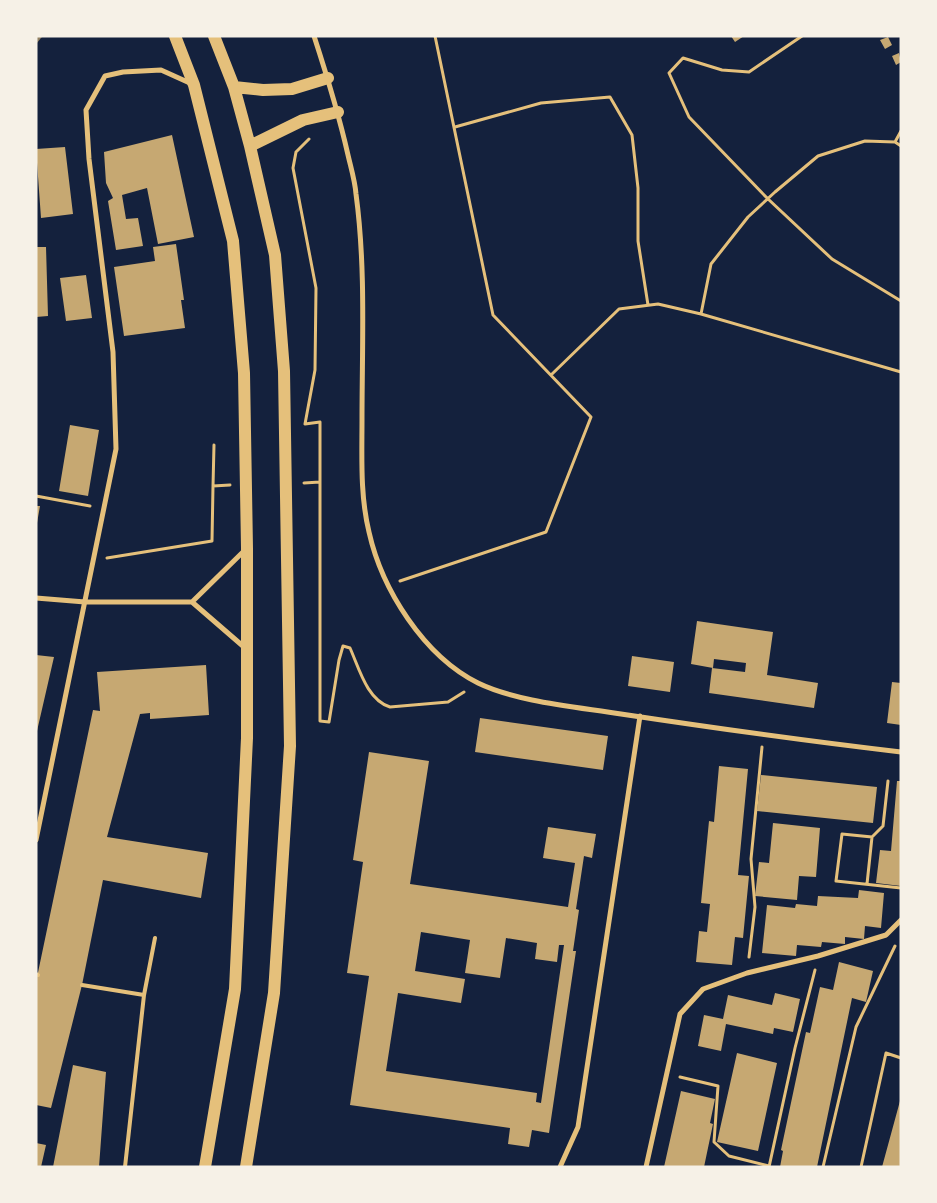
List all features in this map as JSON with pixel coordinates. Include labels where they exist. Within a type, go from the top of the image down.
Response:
[{"type":"main road","points":[[176,36],[194,85],[233,240],[244,373],[248,649],[247,738],[235,989],[206,1167]]},
{"type":"main road","points":[[214,36],[234,87],[250,146],[275,255],[284,371],[290,746],[274,993],[246,1167]]},
{"type":"main road","points":[[234,87],[263,90],[292,89],[328,78]]},
{"type":"main road","points":[[250,146],[302,120],[338,112]]},
{"type":"street","points":[[314,36],[338,112],[356,192],[362,283],[363,497],[368,531],[388,586],[407,617],[434,650],[459,672],[479,683],[496,690],[552,703],[763,736],[901,752]]},
{"type":"street","points":[[36,840],[116,449],[113,352],[89,159],[86,110],[105,76],[123,72],[161,70],[194,85]]},
{"type":"street","points":[[192,602],[247,548]]},
{"type":"street","points":[[36,598],[85,602],[192,602],[248,649]]},
{"type":"street","points":[[560,1167],[578,1127],[640,716]]},
{"type":"street","points":[[646,1167],[680,1014],[703,989],[748,973],[818,956],[886,935],[901,920]]},
{"type":"lane","points":[[125,1167],[144,995],[156,938]]},
{"type":"lane","points":[[82,984],[144,995]]},
{"type":"path","points":[[388,586],[546,532],[591,417],[493,315],[435,36]]},
{"type":"path","points":[[802,36],[749,72],[722,70],[683,58],[669,73],[689,117],[767,198],[832,259],[901,301]]},
{"type":"path","points":[[455,128],[542,103],[610,97],[632,135],[638,188],[638,240],[648,305]]},
{"type":"path","points":[[895,142],[901,131]]},
{"type":"path","points":[[309,139],[296,152],[293,168],[316,288],[315,370],[305,424],[320,422],[320,482]]},
{"type":"path","points":[[701,314],[712,264],[748,217],[767,198],[818,156],[865,142],[895,142],[901,146]]},
{"type":"path","points":[[551,375],[618,309],[658,304],[701,314],[901,372]]},
{"type":"path","points":[[213,486],[214,445]]},
{"type":"path","points":[[36,496],[103,509]]},
{"type":"path","points":[[320,721],[329,722],[343,646],[350,648],[371,693],[381,704],[390,707],[448,702],[479,683]]},
{"type":"path","points":[[748,973],[754,907],[751,860],[763,736]]},
{"type":"path","points":[[868,884],[872,837],[883,826],[888,781]]},
{"type":"path","points":[[872,837],[842,834],[836,881],[901,888]]},
{"type":"path","points":[[823,1167],[856,1027],[898,941]]},
{"type":"path","points":[[667,1074],[718,1086],[714,1142],[729,1156],[769,1166],[818,956]]},
{"type":"path","points":[[861,1167],[886,1053],[901,1058]]},
{"type":"building","points":[[731,36],[744,36],[735,42]]},
{"type":"building","points":[[888,37],[892,45],[885,49],[880,40]]},
{"type":"building","points":[[899,53],[901,62],[896,65],[892,56]]},
{"type":"building","points":[[172,135],[194,237],[158,244],[147,188],[122,195],[126,219],[138,218],[143,246],[116,250],[108,201],[113,198],[106,183],[104,152]]},
{"type":"building","points":[[65,147],[73,214],[41,218],[36,149]]},
{"type":"building","points":[[176,244],[184,300],[181,300],[185,328],[124,336],[114,267],[155,261],[153,247]]},
{"type":"building","points":[[36,247],[46,247],[48,316],[36,317]]},
{"type":"building","points":[[86,275],[92,318],[66,321],[60,278]]},
{"type":"building","points":[[70,425],[99,430],[88,496],[59,491]]},
{"type":"building","points":[[36,506],[40,506],[37,523],[36,522]]},
{"type":"building","points":[[697,621],[773,632],[767,675],[818,683],[814,708],[709,693],[712,668],[745,672],[746,663],[714,659],[713,668],[691,664]]},
{"type":"building","points":[[36,655],[54,657],[37,731],[36,730]]},
{"type":"building","points":[[632,656],[674,662],[670,692],[628,686]]},
{"type":"building","points":[[206,665],[209,715],[150,719],[150,713],[140,714],[107,837],[208,853],[201,898],[103,880],[82,985],[51,1108],[36,1105],[36,982],[93,710],[100,711],[97,672]]},
{"type":"building","points":[[892,682],[901,683],[901,725],[887,723]]},
{"type":"building","points":[[480,718],[608,736],[603,770],[475,752]]},
{"type":"building","points":[[369,752],[429,761],[410,884],[568,907],[575,863],[543,858],[548,827],[596,834],[592,858],[584,856],[576,909],[579,910],[573,951],[576,951],[549,1133],[532,1130],[529,1147],[508,1144],[510,1128],[350,1105],[369,976],[347,973],[363,862],[353,860]],"holes":[[[421,932],[470,940],[465,973],[500,978],[506,938],[537,943],[535,959],[557,962],[559,945],[564,945],[541,1103],[536,1102],[537,1093],[386,1071],[398,993],[461,1003],[465,979],[415,971]]]},
{"type":"building","points":[[719,766],[748,769],[738,875],[749,876],[743,938],[735,937],[732,965],[696,962],[699,931],[707,932],[710,904],[701,903],[709,821],[714,822]]},
{"type":"building","points":[[761,775],[877,787],[873,823],[757,811]]},
{"type":"building","points":[[897,781],[901,781],[901,886],[876,883],[880,850],[891,851]]},
{"type":"building","points":[[773,823],[820,828],[816,877],[799,876],[797,900],[755,896],[759,862],[769,863]]},
{"type":"building","points":[[859,890],[884,893],[881,928],[865,926],[864,939],[845,937],[845,944],[822,942],[821,947],[797,945],[796,956],[762,953],[767,905],[795,908],[796,904],[817,906],[818,896],[858,898]]},
{"type":"building","points":[[839,962],[873,971],[866,1002],[852,998],[817,1167],[780,1167],[783,1151],[781,1150],[806,1032],[810,1033],[820,987],[833,990]]},
{"type":"building","points":[[775,993],[800,999],[793,1032],[774,1028],[773,1034],[726,1024],[721,1051],[698,1046],[704,1015],[723,1019],[728,995],[772,1005]]},
{"type":"building","points":[[737,1053],[777,1063],[758,1151],[717,1142]]},
{"type":"building","points":[[73,1065],[106,1072],[99,1167],[53,1167]]},
{"type":"building","points":[[681,1091],[715,1099],[710,1123],[713,1124],[704,1167],[664,1167]]},
{"type":"building","points":[[900,1101],[901,1167],[882,1167]]},
{"type":"building","points":[[36,1143],[46,1145],[41,1167],[36,1167]]},
{"type":"railway","points":[[36,41],[40,36]]}]
